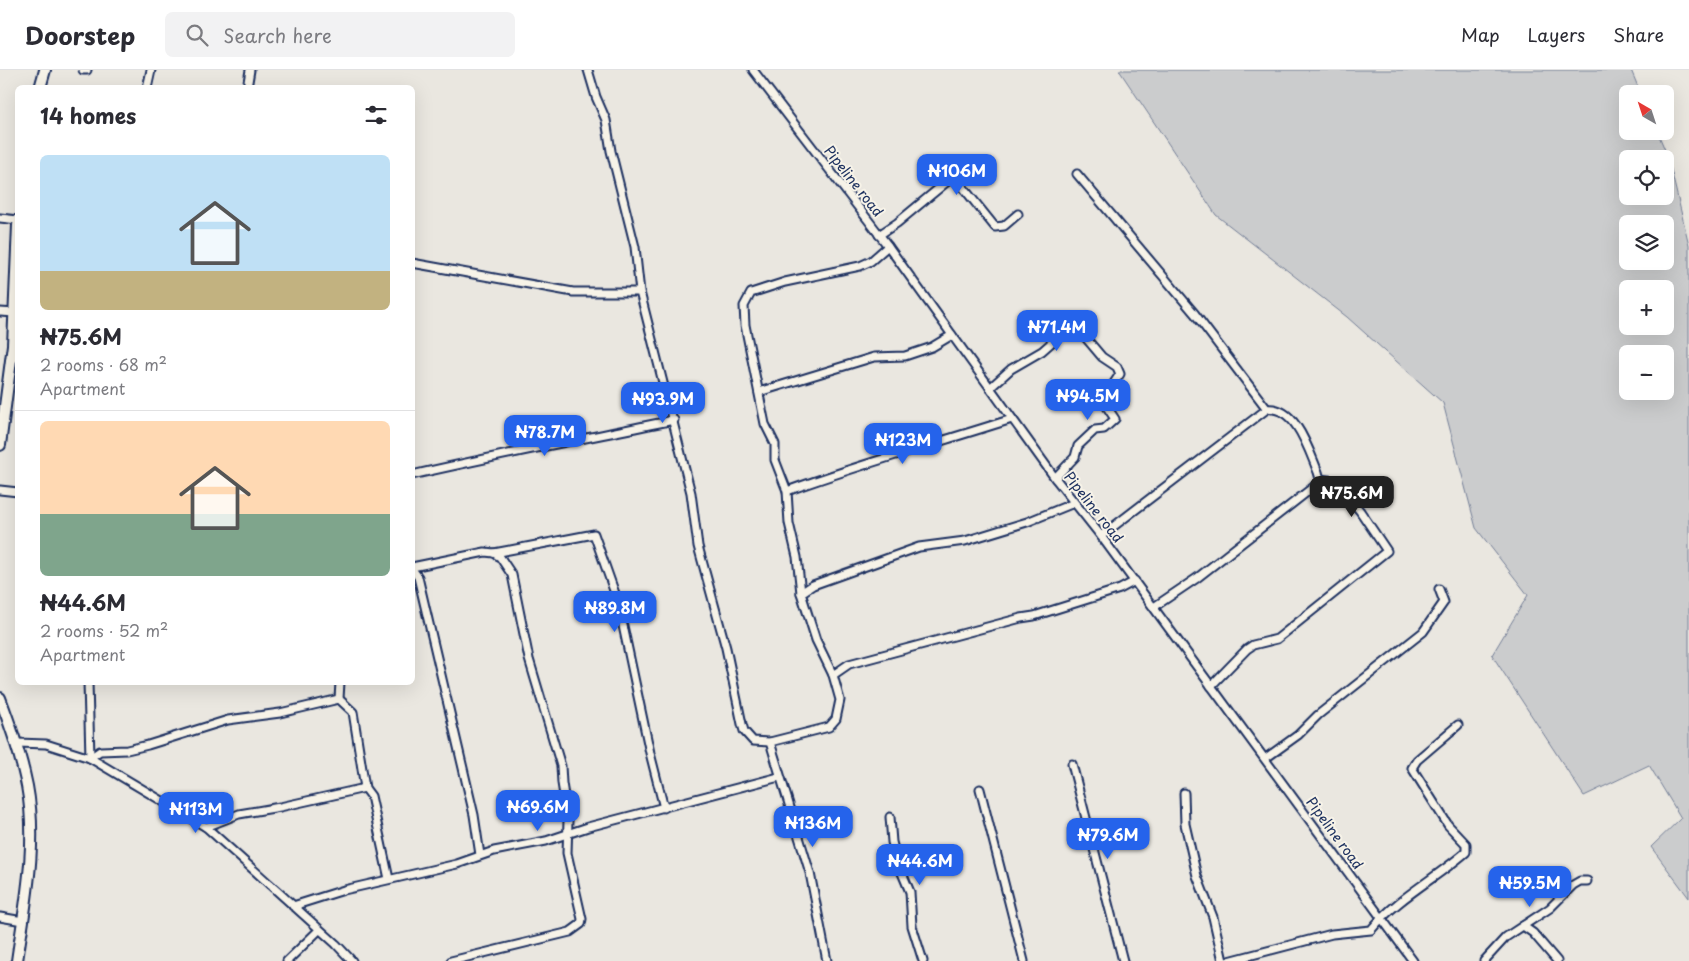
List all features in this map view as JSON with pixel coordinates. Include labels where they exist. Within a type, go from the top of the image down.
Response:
[{"type":"street","points":[[41,85],[45,70]]},
{"type":"street","points":[[148,85],[150,70]]},
{"type":"street","points":[[248,85],[250,70]]},
{"type":"street","points":[[588,70],[592,87],[606,120],[611,150],[635,247],[640,292],[691,493],[698,546],[726,648],[742,724],[744,731],[753,741],[770,742],[829,726],[836,718],[840,700],[833,675],[814,636],[801,593],[797,557],[789,523],[787,491],[775,460],[775,444],[765,424],[745,325],[744,306],[751,293],[785,282],[860,266],[871,261],[888,246]]},
{"type":"street","name":"Pipeline road","points":[[753,70],[888,246],[1055,478],[1135,581],[1413,961]]},
{"type":"street","points":[[1077,174],[1195,314],[1267,409]]},
{"type":"street","points":[[879,235],[897,223],[949,180],[958,181],[995,227],[1004,226],[1018,214]]},
{"type":"street","points":[[0,218],[15,220]]},
{"type":"street","points":[[415,263],[573,292],[640,292]]},
{"type":"street","points":[[0,312],[15,313]]},
{"type":"street","points":[[0,445],[15,321]]},
{"type":"street","points":[[990,388],[1011,369],[1042,350],[1068,328],[1073,327],[1080,331],[1102,357],[1117,367],[1120,374],[1104,398],[1105,404],[1115,419],[1114,422],[1104,428],[1095,430],[1078,446],[1075,457],[1055,478]]},
{"type":"street","points":[[759,392],[874,357],[905,356],[932,347],[952,335]]},
{"type":"street","points":[[1101,536],[1267,409],[1277,408],[1290,417],[1314,462],[1320,479]]},
{"type":"street","points":[[787,491],[845,469],[908,453],[1012,419]]},
{"type":"street","points":[[415,474],[674,420]]},
{"type":"street","points":[[1154,607],[1197,578],[1282,513],[1316,485],[1320,479]]},
{"type":"street","points":[[1211,686],[1247,649],[1277,639],[1387,551],[1360,510],[1334,481],[1320,479]]},
{"type":"street","points":[[0,490],[15,492]]},
{"type":"street","points":[[801,593],[813,584],[910,550],[965,541],[1027,522],[1074,503]]},
{"type":"street","points":[[415,567],[485,552],[494,553],[594,534],[618,602],[650,753],[664,808]]},
{"type":"street","points":[[451,961],[570,932],[581,924],[582,919],[567,853],[569,835],[561,766],[528,659],[516,586],[506,564],[494,553]]},
{"type":"street","points":[[415,572],[418,577],[470,798],[480,855]]},
{"type":"street","points":[[833,675],[849,664],[1020,618],[1034,616],[1120,589],[1135,581]]},
{"type":"street","points":[[1266,758],[1298,735],[1318,715],[1390,660],[1423,632],[1444,602],[1439,589]]},
{"type":"street","points":[[88,685],[90,758]]},
{"type":"street","points":[[339,699],[340,685]]},
{"type":"street","points":[[0,698],[17,742],[28,795],[31,845],[17,961]]},
{"type":"street","points":[[339,699],[353,712],[365,788],[370,796],[389,879]]},
{"type":"street","points":[[90,758],[100,751],[127,750],[148,745],[228,720],[280,712],[339,699]]},
{"type":"street","points":[[1229,961],[1324,936],[1371,930],[1380,918],[1466,852],[1466,844],[1448,825],[1412,768],[1417,760],[1458,725]]},
{"type":"street","points":[[17,742],[46,744],[90,758],[206,827],[300,914],[336,944],[352,961]]},
{"type":"street","points":[[770,742],[779,777],[789,800],[810,872],[827,961]]},
{"type":"street","points":[[1072,764],[1123,961]]},
{"type":"street","points":[[293,906],[389,879],[457,864],[480,855],[569,835],[588,827],[779,777]]},
{"type":"street","points":[[206,827],[239,814],[365,788]]},
{"type":"street","points":[[980,789],[1024,961]]},
{"type":"street","points":[[1184,793],[1186,824],[1197,876],[1213,917],[1223,961]]},
{"type":"street","points":[[890,817],[892,842],[897,861],[910,892],[912,926],[923,961]]},
{"type":"street","points":[[1484,961],[1506,937],[1550,908],[1573,885],[1580,881],[1587,881]]},
{"type":"street","points":[[300,914],[302,903]]},
{"type":"street","points":[[0,917],[23,921]]},
{"type":"street","points":[[1523,926],[1533,933],[1557,961]]},
{"type":"street","points":[[287,961],[319,930]]},
{"type":"shaded area","points":[[1119,70],[1631,70],[1637,85],[1619,85],[1619,140],[1661,140],[1665,150],[1619,150],[1619,205],[1674,205],[1674,182],[1689,245],[1689,898],[1651,847],[1681,818],[1649,765],[1584,796],[1492,655],[1528,595],[1476,528],[1443,403],[1347,317],[1216,215]]}]
